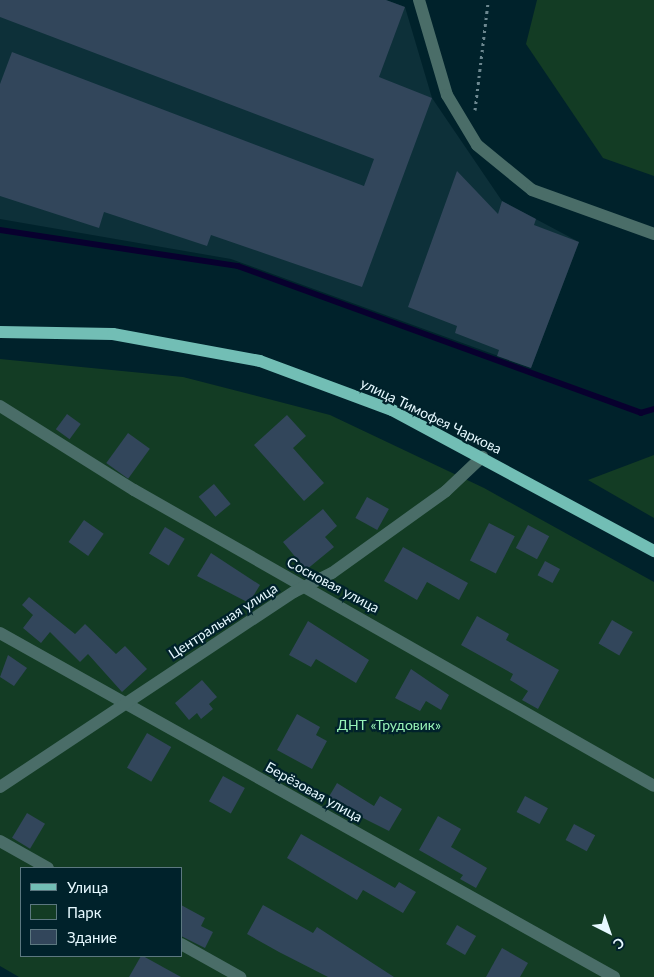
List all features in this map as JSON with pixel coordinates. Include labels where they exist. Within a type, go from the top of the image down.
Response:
[{"type":"main road","name":"улица Тимофея Чаркова","points":[[0,332],[113,334],[260,361],[375,403],[482,457],[654,551]]},
{"type":"street","points":[[419,0],[433,57],[462,122],[477,145],[505,172],[532,190],[654,234]]},
{"type":"street","name":"Сосновая улица","points":[[0,406],[304,588],[335,601],[654,786]]},
{"type":"street","name":"Центральная улица","points":[[0,787],[124,703],[304,588],[332,573],[446,492],[482,457]]},
{"type":"street","name":"Берёзовая улица","points":[[0,633],[614,977]]},
{"type":"street","points":[[0,841],[46,867]]},
{"type":"street","points":[[182,945],[240,977]]},
{"type":"path","points":[[462,122],[475,112],[488,2]]},
{"type":"shaded area","points":[[0,0],[386,0],[405,7],[432,98],[502,201],[579,242],[531,368],[231,259],[0,219]]},
{"type":"green space","points":[[537,0],[654,0],[654,176],[603,158],[526,44]]},
{"type":"green space","name":"ДНТ «Трудовик»","points":[[0,359],[183,377],[330,415],[484,488],[654,582],[654,977],[19,977],[0,966]]},
{"type":"green space","points":[[654,455],[654,518],[588,480]]},
{"type":"building","points":[[0,0],[386,0],[405,7],[379,77],[432,98],[362,287],[211,235],[207,246],[104,212],[99,228],[0,196],[0,84],[12,52],[364,186],[374,159],[0,17]]},
{"type":"building","points":[[457,171],[498,214],[502,201],[536,219],[534,225],[579,242],[531,368],[497,356],[499,350],[455,333],[457,326],[408,307]]},
{"type":"building","points":[[67,414],[81,424],[70,439],[56,429]]},
{"type":"building","points":[[287,415],[306,436],[293,448],[324,483],[304,501],[254,445]]},
{"type":"building","points":[[128,433],[150,449],[128,479],[106,463]]},
{"type":"building","points":[[214,484],[231,504],[215,517],[199,497]]},
{"type":"building","points":[[367,497],[389,509],[377,530],[355,518]]},
{"type":"building","points":[[323,509],[337,526],[325,537],[334,547],[306,570],[283,542]]},
{"type":"building","points":[[84,520],[104,534],[88,556],[69,542]]},
{"type":"building","points":[[489,523],[515,536],[496,574],[470,560]]},
{"type":"building","points":[[528,525],[549,536],[537,559],[516,548]]},
{"type":"building","points":[[165,527],[185,539],[169,565],[149,554]]},
{"type":"building","points":[[403,547],[468,583],[459,600],[427,582],[417,600],[384,581]]},
{"type":"building","points":[[211,553],[260,585],[249,603],[197,576]]},
{"type":"building","points":[[545,561],[560,569],[552,583],[537,575]]},
{"type":"building","points":[[29,597],[75,634],[85,624],[116,654],[125,646],[147,669],[122,692],[88,654],[80,662],[50,632],[41,643],[23,628],[33,615],[22,605]]},
{"type":"building","points":[[477,616],[509,634],[506,640],[559,670],[538,709],[522,700],[528,691],[510,680],[513,674],[461,645]]},
{"type":"building","points":[[612,620],[633,632],[619,655],[598,643]]},
{"type":"building","points":[[308,621],[369,660],[356,683],[316,659],[311,667],[289,655]]},
{"type":"building","points":[[8,655],[27,668],[14,686],[0,677]]},
{"type":"building","points":[[411,669],[449,695],[441,710],[426,701],[420,711],[395,698]]},
{"type":"building","points":[[202,680],[217,697],[209,704],[213,709],[201,719],[197,713],[189,720],[175,703]]},
{"type":"building","points":[[297,714],[320,727],[316,735],[327,741],[312,769],[277,750]]},
{"type":"building","points":[[147,733],[171,747],[151,782],[127,768]]},
{"type":"building","points":[[223,776],[245,788],[231,813],[209,801]]},
{"type":"building","points":[[337,783],[374,806],[380,796],[402,809],[389,831],[327,800]]},
{"type":"building","points":[[525,796],[548,808],[540,824],[517,812]]},
{"type":"building","points":[[27,813],[45,824],[30,849],[12,838]]},
{"type":"building","points":[[438,816],[461,829],[451,847],[487,868],[476,888],[460,879],[463,875],[419,850]]},
{"type":"building","points":[[574,824],[595,835],[587,851],[566,840]]},
{"type":"building","points":[[301,834],[395,888],[399,882],[416,892],[403,913],[363,890],[357,900],[287,858]]},
{"type":"building","points":[[263,905],[313,933],[317,927],[394,977],[328,977],[279,952],[247,934]]},
{"type":"building","points":[[182,906],[205,918],[201,926],[213,932],[205,948],[182,936]]},
{"type":"building","points":[[457,925],[476,936],[465,955],[446,944]]},
{"type":"building","points":[[502,948],[528,963],[520,977],[486,977]]},
{"type":"building","points":[[140,957],[145,957],[181,977],[129,977]]},
{"type":"waterway","points":[[0,230],[238,266],[641,413],[654,409]]}]
